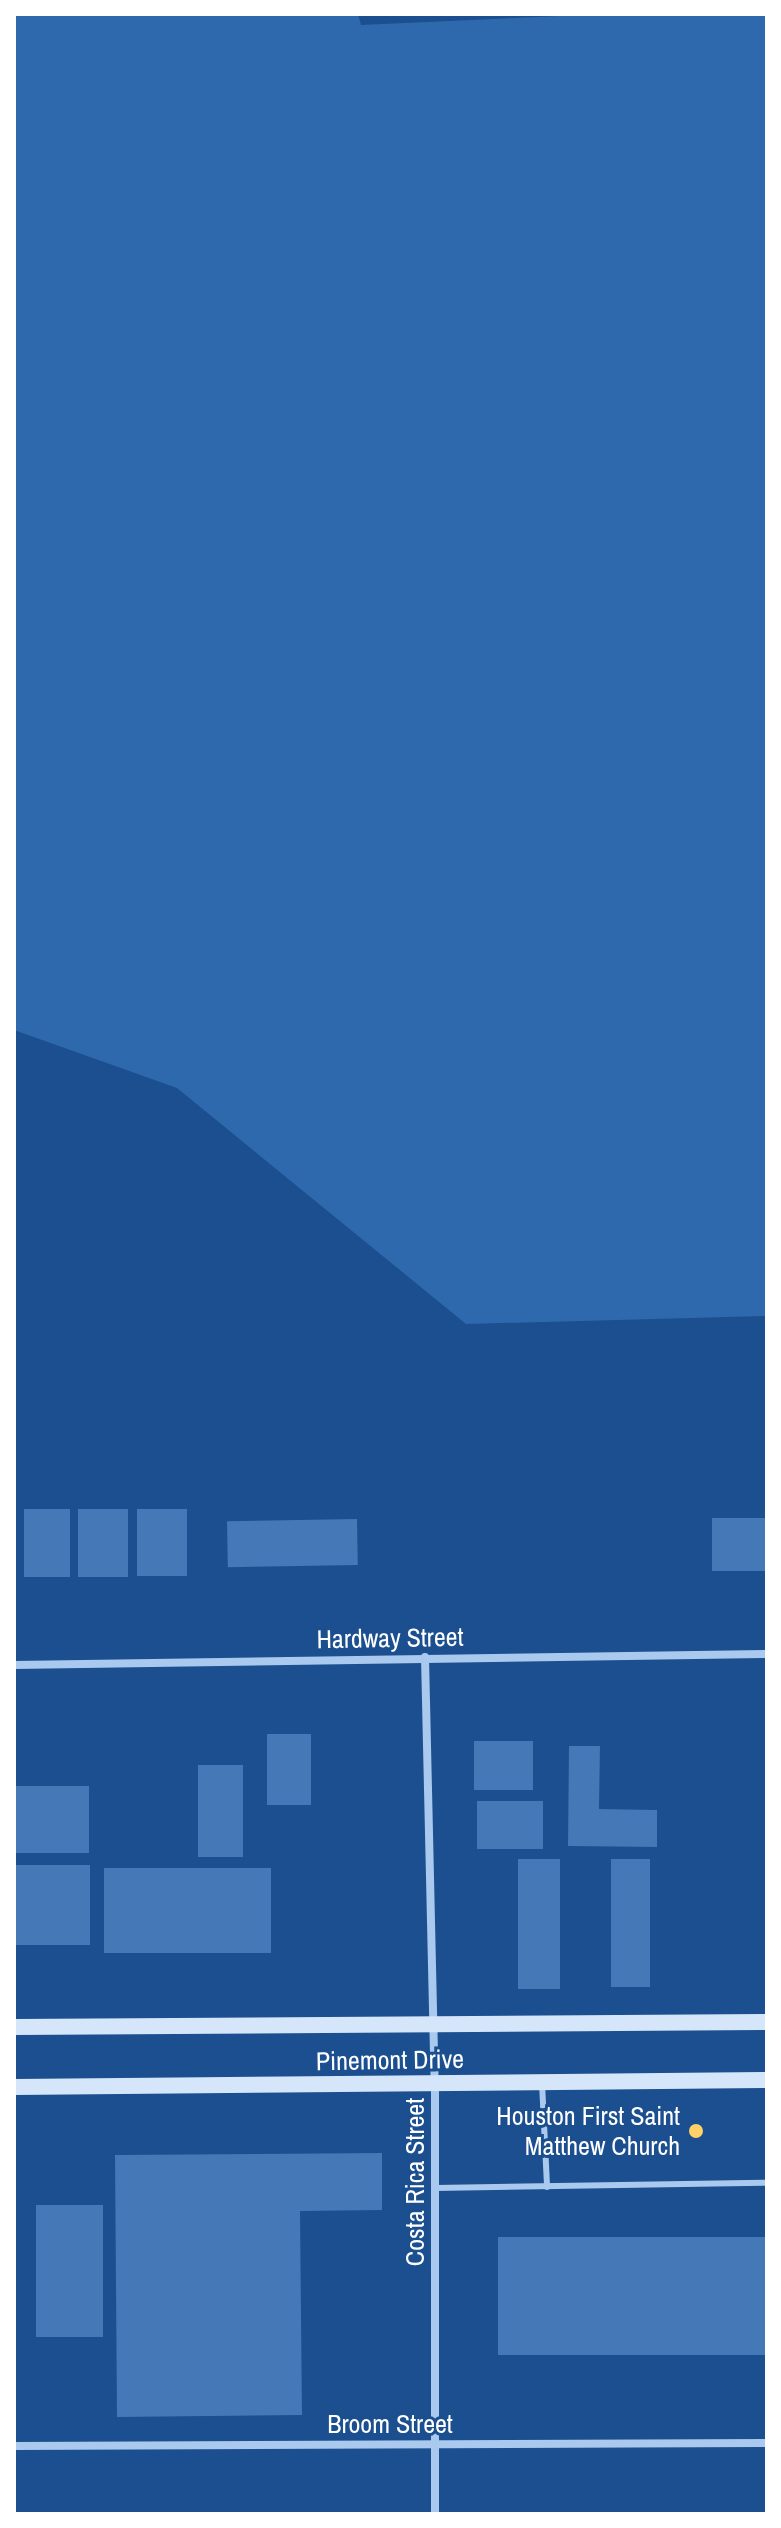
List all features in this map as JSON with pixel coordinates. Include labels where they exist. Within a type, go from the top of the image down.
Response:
[{"type":"main road","name":"Pinemont Drive","points":[[14,2027],[767,2022]]},
{"type":"main road","name":"Pinemont Drive","points":[[14,2087],[767,2080]]},
{"type":"street","name":"Hardway Street","points":[[14,1665],[767,1654]]},
{"type":"street","name":"Costa Rica Street","points":[[425,1657],[435,2083],[435,2514]]},
{"type":"street","name":"Broom Street","points":[[14,2446],[767,2443]]},
{"type":"lane","points":[[542,2083],[547,2187]]},
{"type":"lane","points":[[435,2188],[767,2183]]},
{"type":"shaded area","points":[[14,14],[358,14],[361,25],[602,14],[767,14],[767,1316],[466,1324],[177,1088],[14,1030]]},
{"type":"building","points":[[24,1509],[70,1509],[70,1577],[24,1577]]},
{"type":"building","points":[[78,1509],[128,1509],[128,1577],[78,1577]]},
{"type":"building","points":[[137,1509],[187,1509],[187,1576],[137,1576]]},
{"type":"building","points":[[712,1518],[767,1518],[767,1571],[712,1571]]},
{"type":"building","points":[[357,1519],[358,1565],[228,1567],[227,1521]]},
{"type":"building","points":[[267,1734],[311,1734],[311,1805],[267,1805]]},
{"type":"building","points":[[474,1741],[533,1741],[533,1790],[474,1790]]},
{"type":"building","points":[[569,1746],[600,1746],[599,1809],[657,1810],[657,1847],[568,1846]]},
{"type":"building","points":[[198,1765],[243,1765],[243,1857],[198,1857]]},
{"type":"building","points":[[14,1786],[89,1786],[89,1853],[14,1853]]},
{"type":"building","points":[[477,1801],[543,1801],[543,1849],[477,1849]]},
{"type":"building","points":[[518,1859],[560,1859],[560,1989],[518,1989]]},
{"type":"building","points":[[611,1859],[650,1859],[650,1987],[611,1987]]},
{"type":"building","points":[[14,1865],[90,1865],[90,1945],[14,1945]]},
{"type":"building","points":[[104,1868],[271,1868],[271,1953],[104,1953]]},
{"type":"building","points":[[382,2153],[382,2210],[300,2211],[302,2415],[117,2417],[115,2155]]},
{"type":"building","points":[[36,2205],[103,2205],[103,2337],[36,2337]]},
{"type":"building","points":[[498,2237],[767,2237],[767,2355],[498,2355]]},
{"type":"place","name":"Houston First Saint Matthew Church","points":[[696,2131]]}]
